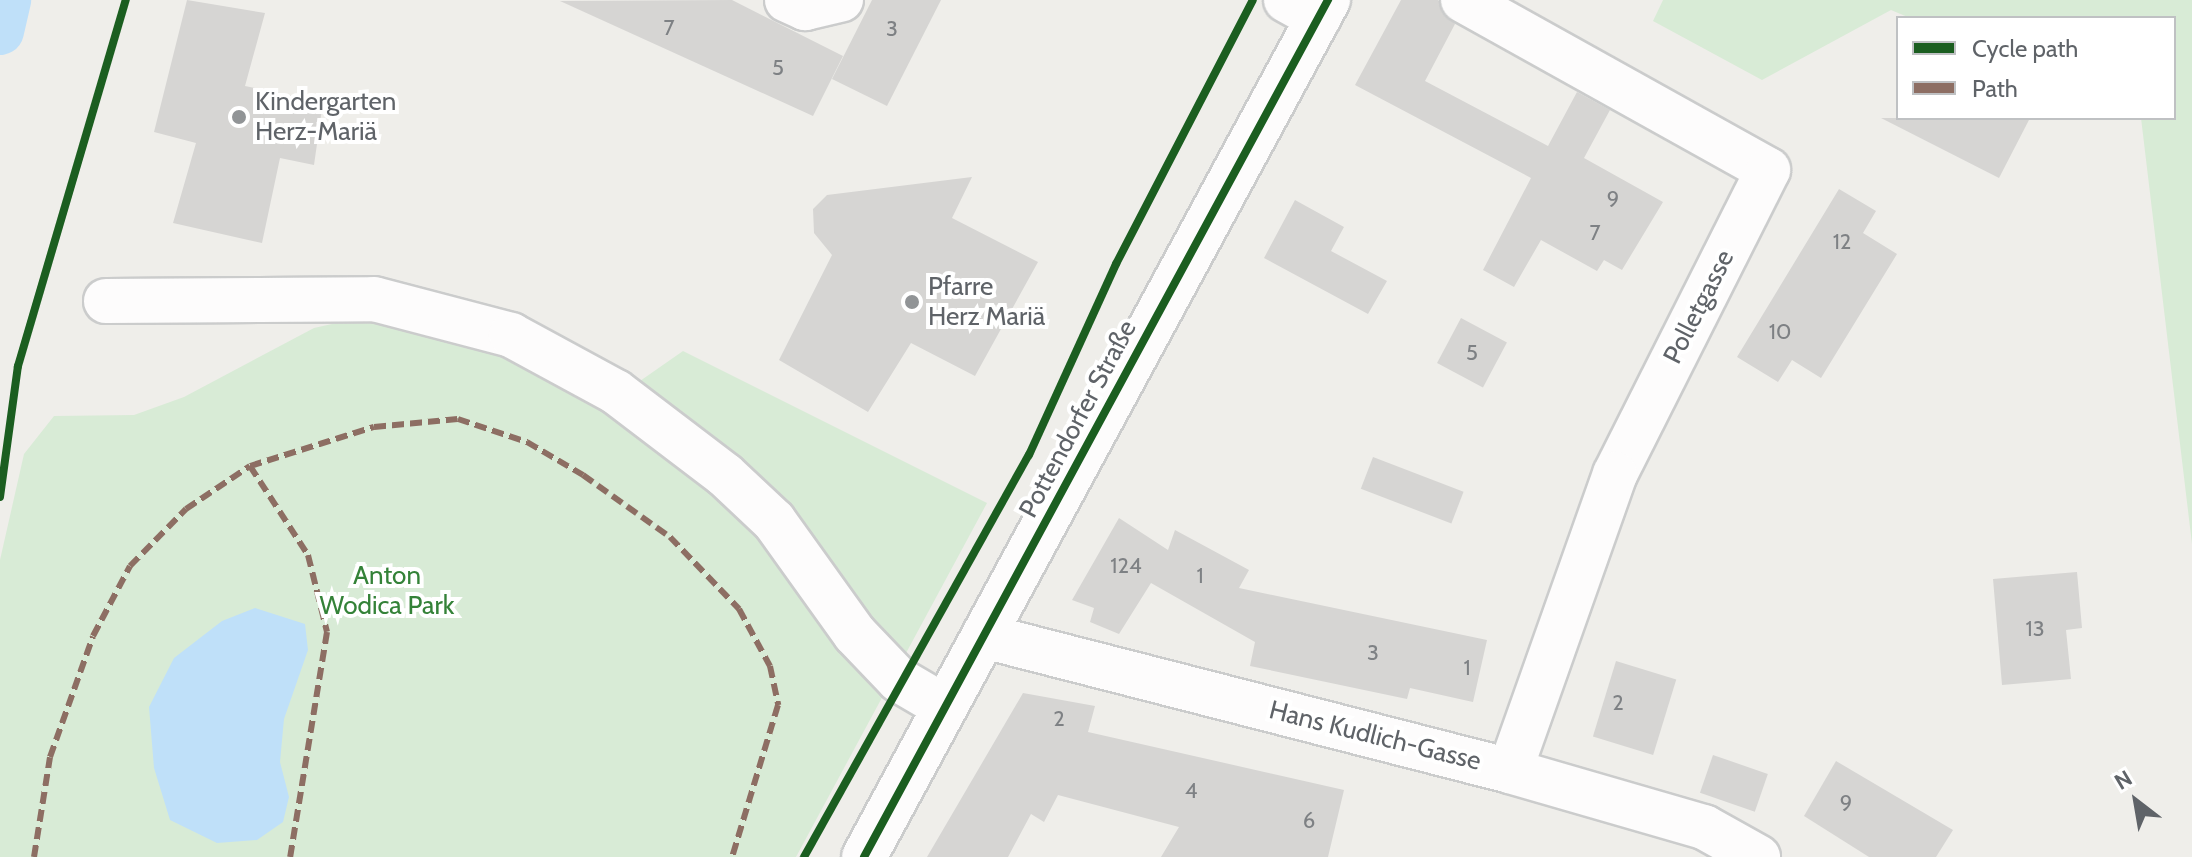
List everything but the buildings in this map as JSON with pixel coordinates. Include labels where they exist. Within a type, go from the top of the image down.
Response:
[{"type":"street","points":[[787,0],[805,8],[841,0]]},
{"type":"street","name":"Polletgasse","points":[[1463,0],[1768,170],[1615,474],[1510,771]]},
{"type":"street","name":"Pottendorfer Straße","points":[[864,857],[984,636],[1311,6]]},
{"type":"street","points":[[106,301],[374,299],[511,335],[616,392],[725,475],[774,521],[855,634],[899,680],[945,707]]},
{"type":"street","name":"Hans Kudlich-Gasse","points":[[984,636],[1510,771],[1700,842],[1758,857]]},
{"type":"green space","points":[[1663,0],[2192,0],[2192,544],[2141,120],[2176,120],[2176,16],[1905,16],[1891,10],[1762,80],[1653,21]]},
{"type":"green space","name":"Anton Wodica Park","points":[[377,314],[505,348],[607,404],[683,351],[987,503],[796,857],[0,857],[0,560],[24,454],[54,416],[134,415],[184,397],[314,328]]},
{"type":"water","points":[[255,608],[305,624],[308,650],[284,719],[280,762],[289,797],[283,822],[257,840],[217,843],[170,820],[154,768],[149,707],[174,658],[222,621]]},
{"type":"waterway","points":[[0,31],[7,0]]},
{"type":"marked path","points":[[34,857],[50,757],[93,636],[130,566],[186,509],[250,466],[374,427],[458,419],[527,442],[583,475],[670,537],[739,609],[770,666],[778,705],[732,857]]},
{"type":"marked path","points":[[250,466],[308,555],[327,632],[290,857]]},
{"type":"cycle path","points":[[0,497],[18,366],[126,0]]},
{"type":"cycle path","points":[[804,857],[1029,455],[1116,264],[1253,0]]},
{"type":"cycle path","points":[[864,857],[1328,0]]},
{"type":"place","name":"Kindergarten Herz-Mariä","points":[[239,117]]},
{"type":"place","name":"Pfarre Herz Mariä","points":[[912,302]]}]
